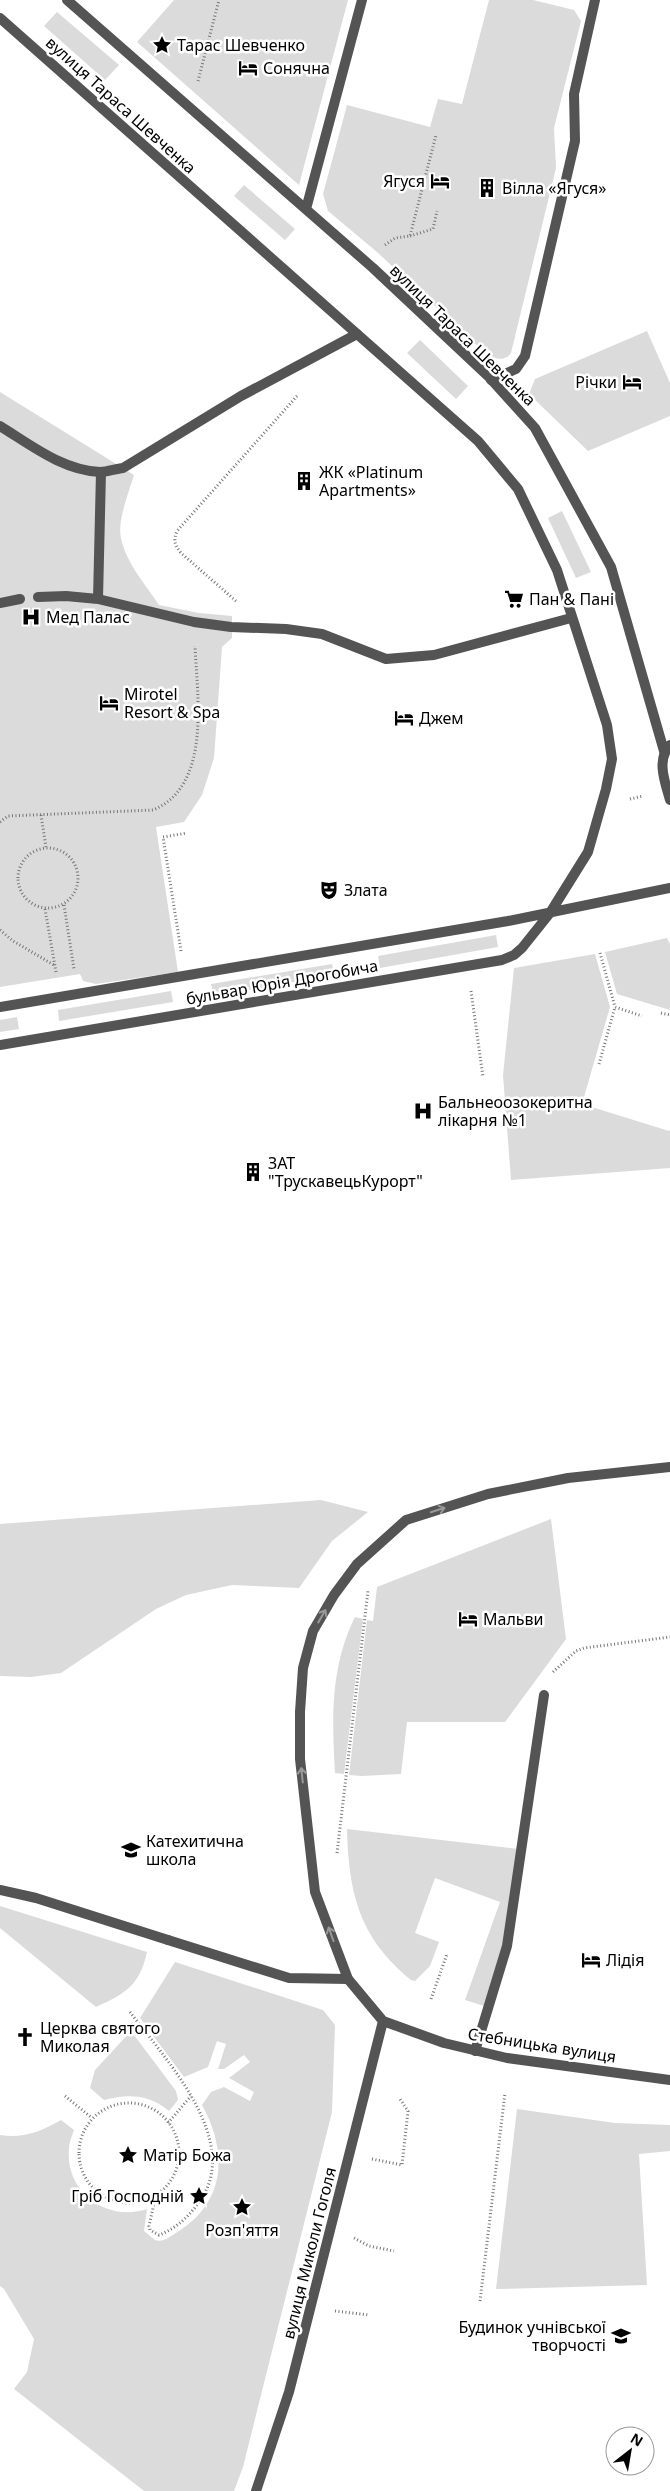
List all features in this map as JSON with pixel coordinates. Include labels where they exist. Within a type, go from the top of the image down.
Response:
[{"type":"street","name":"вулиця Тараса Шевченка","points":[[67,0],[366,262],[491,380],[535,428],[611,567],[667,748],[662,766],[670,800]]},
{"type":"street","points":[[306,209],[362,0]]},
{"type":"street","points":[[491,380],[516,370],[525,356],[575,141],[574,94],[594,0]]},
{"type":"street","name":"вулиця Тараса Шевченка","points":[[0,18],[478,441],[518,489],[557,570],[607,725],[612,759],[606,790],[588,852],[550,913]]},
{"type":"street","points":[[0,426],[53,458],[75,468],[101,472],[123,468],[241,396],[357,334]]},
{"type":"street","points":[[98,599],[101,472]]},
{"type":"street","points":[[38,597],[66,596],[98,599],[194,622],[265,627],[322,634],[386,659],[434,655],[571,618]]},
{"type":"street","points":[[0,603],[20,599]]},
{"type":"street","name":"бульвар Юрія Дрогобича","points":[[0,1007],[550,913],[670,888]]},
{"type":"street","name":"бульвар Юрія Дрогобича","points":[[0,1044],[502,960],[514,955],[550,913]]},
{"type":"street","points":[[383,2021],[348,1979],[315,1892],[300,1759],[303,1668],[313,1631],[334,1595],[357,1564],[406,1520],[488,1494],[559,1480],[670,1467]]},
{"type":"street","points":[[475,2051],[507,1946],[544,1695]]},
{"type":"street","points":[[0,1890],[36,1898],[289,1978],[348,1979]]},
{"type":"street","name":"Стебницька вулиця","points":[[383,2021],[444,2043],[507,2058],[670,2080]]},
{"type":"street","name":"вулиця Миколи Гоголя","points":[[256,2491],[289,2392],[383,2021]]},
{"type":"path","points":[[190,108],[219,0]]},
{"type":"path","points":[[410,236],[436,134]]},
{"type":"path","points":[[366,262],[394,238],[410,236],[433,229],[437,212]]},
{"type":"path","points":[[265,627],[181,553],[175,545],[174,538],[177,531],[302,390]]},
{"type":"path","points":[[0,822],[8,816],[153,810],[163,806],[173,798],[189,772],[198,743],[196,666]]},
{"type":"path","points":[[41,815],[46,848]]},
{"type":"path","points":[[185,976],[163,837],[187,834]]},
{"type":"path","points":[[46,848],[63,852],[70,857],[79,873],[76,891],[64,905],[44,908],[31,903],[21,892],[18,873],[28,856],[46,848]]},
{"type":"path","points":[[64,905],[75,975]]},
{"type":"path","points":[[44,908],[60,997]]},
{"type":"path","points":[[0,930],[13,941],[54,965]]},
{"type":"path","points":[[599,1064],[615,1007],[600,953]]},
{"type":"path","points":[[467,966],[483,1077]]},
{"type":"path","points":[[615,1007],[642,1016]]},
{"type":"path","points":[[661,1013],[670,1015]]},
{"type":"path","points":[[336,1861],[368,1588]]},
{"type":"path","points":[[544,1695],[548,1680],[555,1668],[576,1651],[670,1637]]},
{"type":"path","points":[[431,1999],[447,1954]]},
{"type":"path","points":[[130,2012],[191,2096],[208,2128],[213,2146],[212,2170],[207,2193],[186,2219],[159,2235],[150,2230],[149,2226],[156,2195]]},
{"type":"path","points":[[480,2301],[505,2093]]},
{"type":"path","points":[[65,2096],[92,2118]]},
{"type":"path","points":[[168,2123],[191,2096]]},
{"type":"path","points":[[372,2159],[402,2165],[408,2111],[400,2099]]},
{"type":"path","points":[[120,2103],[136,2103],[152,2108],[168,2123],[174,2131],[179,2146],[178,2162],[173,2177],[164,2190],[132,2204],[115,2202],[99,2194],[87,2182],[80,2166],[78,2149],[83,2132],[92,2118],[105,2108],[120,2103]]},
{"type":"path","points":[[352,2237],[369,2246],[394,2251]]},
{"type":"path","points":[[332,2311],[369,2315]]},
{"type":"shaded area","name":"Сонячна","points":[[174,0],[348,0],[299,185],[137,42]]},
{"type":"shaded area","name":"Ягуся","points":[[489,0],[533,0],[574,10],[581,21],[554,128],[556,168],[511,353],[502,359],[485,353],[377,252],[328,211],[323,194],[347,105],[430,127],[438,99],[462,104]]},
{"type":"shaded area","points":[[57,12],[119,65],[105,80],[44,26]]},
{"type":"shaded area","points":[[244,185],[295,229],[285,240],[234,196]]},
{"type":"shaded area","points":[[647,331],[670,383],[670,416],[588,451],[529,394],[535,379]]},
{"type":"shaded area","points":[[420,340],[468,386],[456,399],[407,353]]},
{"type":"shaded area","name":"Mirotel Resort & Spa","points":[[0,392],[134,475],[122,515],[121,538],[132,565],[159,605],[199,613],[232,616],[232,638],[222,647],[214,758],[202,795],[184,822],[156,827],[178,972],[96,984],[83,981],[80,974],[0,987]]},
{"type":"shaded area","points":[[562,511],[591,572],[576,578],[548,518]]},
{"type":"shaded area","points":[[496,935],[498,947],[380,968],[378,956]]},
{"type":"shaded area","points":[[667,938],[670,944],[670,1010],[617,994],[605,952]]},
{"type":"shaded area","points":[[595,954],[610,1007],[582,1104],[669,1131],[670,1129],[670,1168],[511,1180],[503,1075],[514,968]]},
{"type":"shaded area","points":[[332,964],[334,975],[214,996],[211,984]]},
{"type":"shaded area","points":[[171,991],[173,1002],[59,1021],[58,1010]]},
{"type":"shaded area","points":[[17,1017],[19,1029],[0,1032],[0,1020]]},
{"type":"shaded area","points":[[321,1500],[368,1512],[332,1541],[299,1588],[232,1585],[186,1595],[156,1609],[61,1673],[31,1677],[0,1676],[0,1524]]},
{"type":"shaded area","name":"Мальви","points":[[551,1519],[566,1639],[505,1722],[407,1722],[401,1774],[349,1775],[367,1620],[373,1621],[377,1587]]},
{"type":"shaded area","points":[[355,1617],[363,1619],[344,1774],[335,1773],[334,1694],[341,1655]]},
{"type":"shaded area","points":[[347,1829],[519,1849],[504,1943],[484,2006],[465,2000],[500,1902],[435,1878],[415,1933],[439,1942],[430,1966],[415,1981],[411,1980],[393,1964],[379,1947],[360,1913],[354,1894]]},
{"type":"shaded area","points":[[0,1906],[147,1952],[140,1973],[123,1993],[96,2007],[0,1928]]},
{"type":"shaded area","points":[[175,1962],[323,2010],[335,2025],[332,2112],[243,2467],[234,2491],[144,2491],[14,2389],[27,2372],[34,2339],[4,2289],[0,2286],[0,2135],[24,2135],[47,2128],[61,2120],[74,2130],[69,2147],[70,2165],[74,2179],[82,2191],[104,2207],[118,2211],[132,2212],[147,2209],[144,2231],[155,2240],[165,2240],[179,2231],[195,2219],[206,2205],[214,2189],[218,2173],[218,2156],[216,2139],[202,2105],[211,2092],[224,2087],[250,2101],[254,2092],[229,2078],[250,2062],[244,2055],[224,2069],[218,2069],[226,2044],[217,2041],[208,2067],[184,2077],[140,2018]]},
{"type":"shaded area","points":[[131,2031],[176,2091],[178,2100],[169,2111],[146,2098],[130,2096],[104,2100],[90,2088],[95,2070]]},
{"type":"shaded area","points":[[517,2109],[615,2123],[670,2125],[670,2151],[639,2154],[647,2285],[496,2289]]},
{"type":"place","name":"Тарас Шевченко","points":[[162,45]]},
{"type":"place","name":"Сонячна","points":[[248,68]]},
{"type":"place","name":"Ягуся","points":[[440,181]]},
{"type":"place","name":"Вілла «Ягуся»","points":[[487,188]]},
{"type":"place","name":"Річки","points":[[632,382]]},
{"type":"place","name":"ЖК «Platinum Apartments»","points":[[304,481]]},
{"type":"place","name":"Пан & Пані","points":[[514,599]]},
{"type":"place","name":"Мед Палас","points":[[31,617]]},
{"type":"place","name":"Mirotel Resort & Spa","points":[[109,703]]},
{"type":"place","name":"Джем","points":[[404,718]]},
{"type":"place","name":"Злата","points":[[329,890]]},
{"type":"place","name":"Бальнеоозокеритна лікарня №1","points":[[423,1111]]},
{"type":"place","name":"ЗАТ \"ТрускавецьКурорт\"","points":[[253,1172]]},
{"type":"place","name":"Мальви","points":[[468,1619]]},
{"type":"place","name":"Катехитична школа","points":[[131,1850]]},
{"type":"place","name":"Лідія","points":[[591,1960]]},
{"type":"place","name":"Церква святого Миколая","points":[[25,2037]]},
{"type":"place","name":"Матір Божа","points":[[128,2155]]},
{"type":"place","name":"Гріб Господній","points":[[199,2196]]},
{"type":"place","name":"Розп'яття","points":[[242,2207]]},
{"type":"place","name":"Будинок учнівської творчості","points":[[621,2336]]}]
